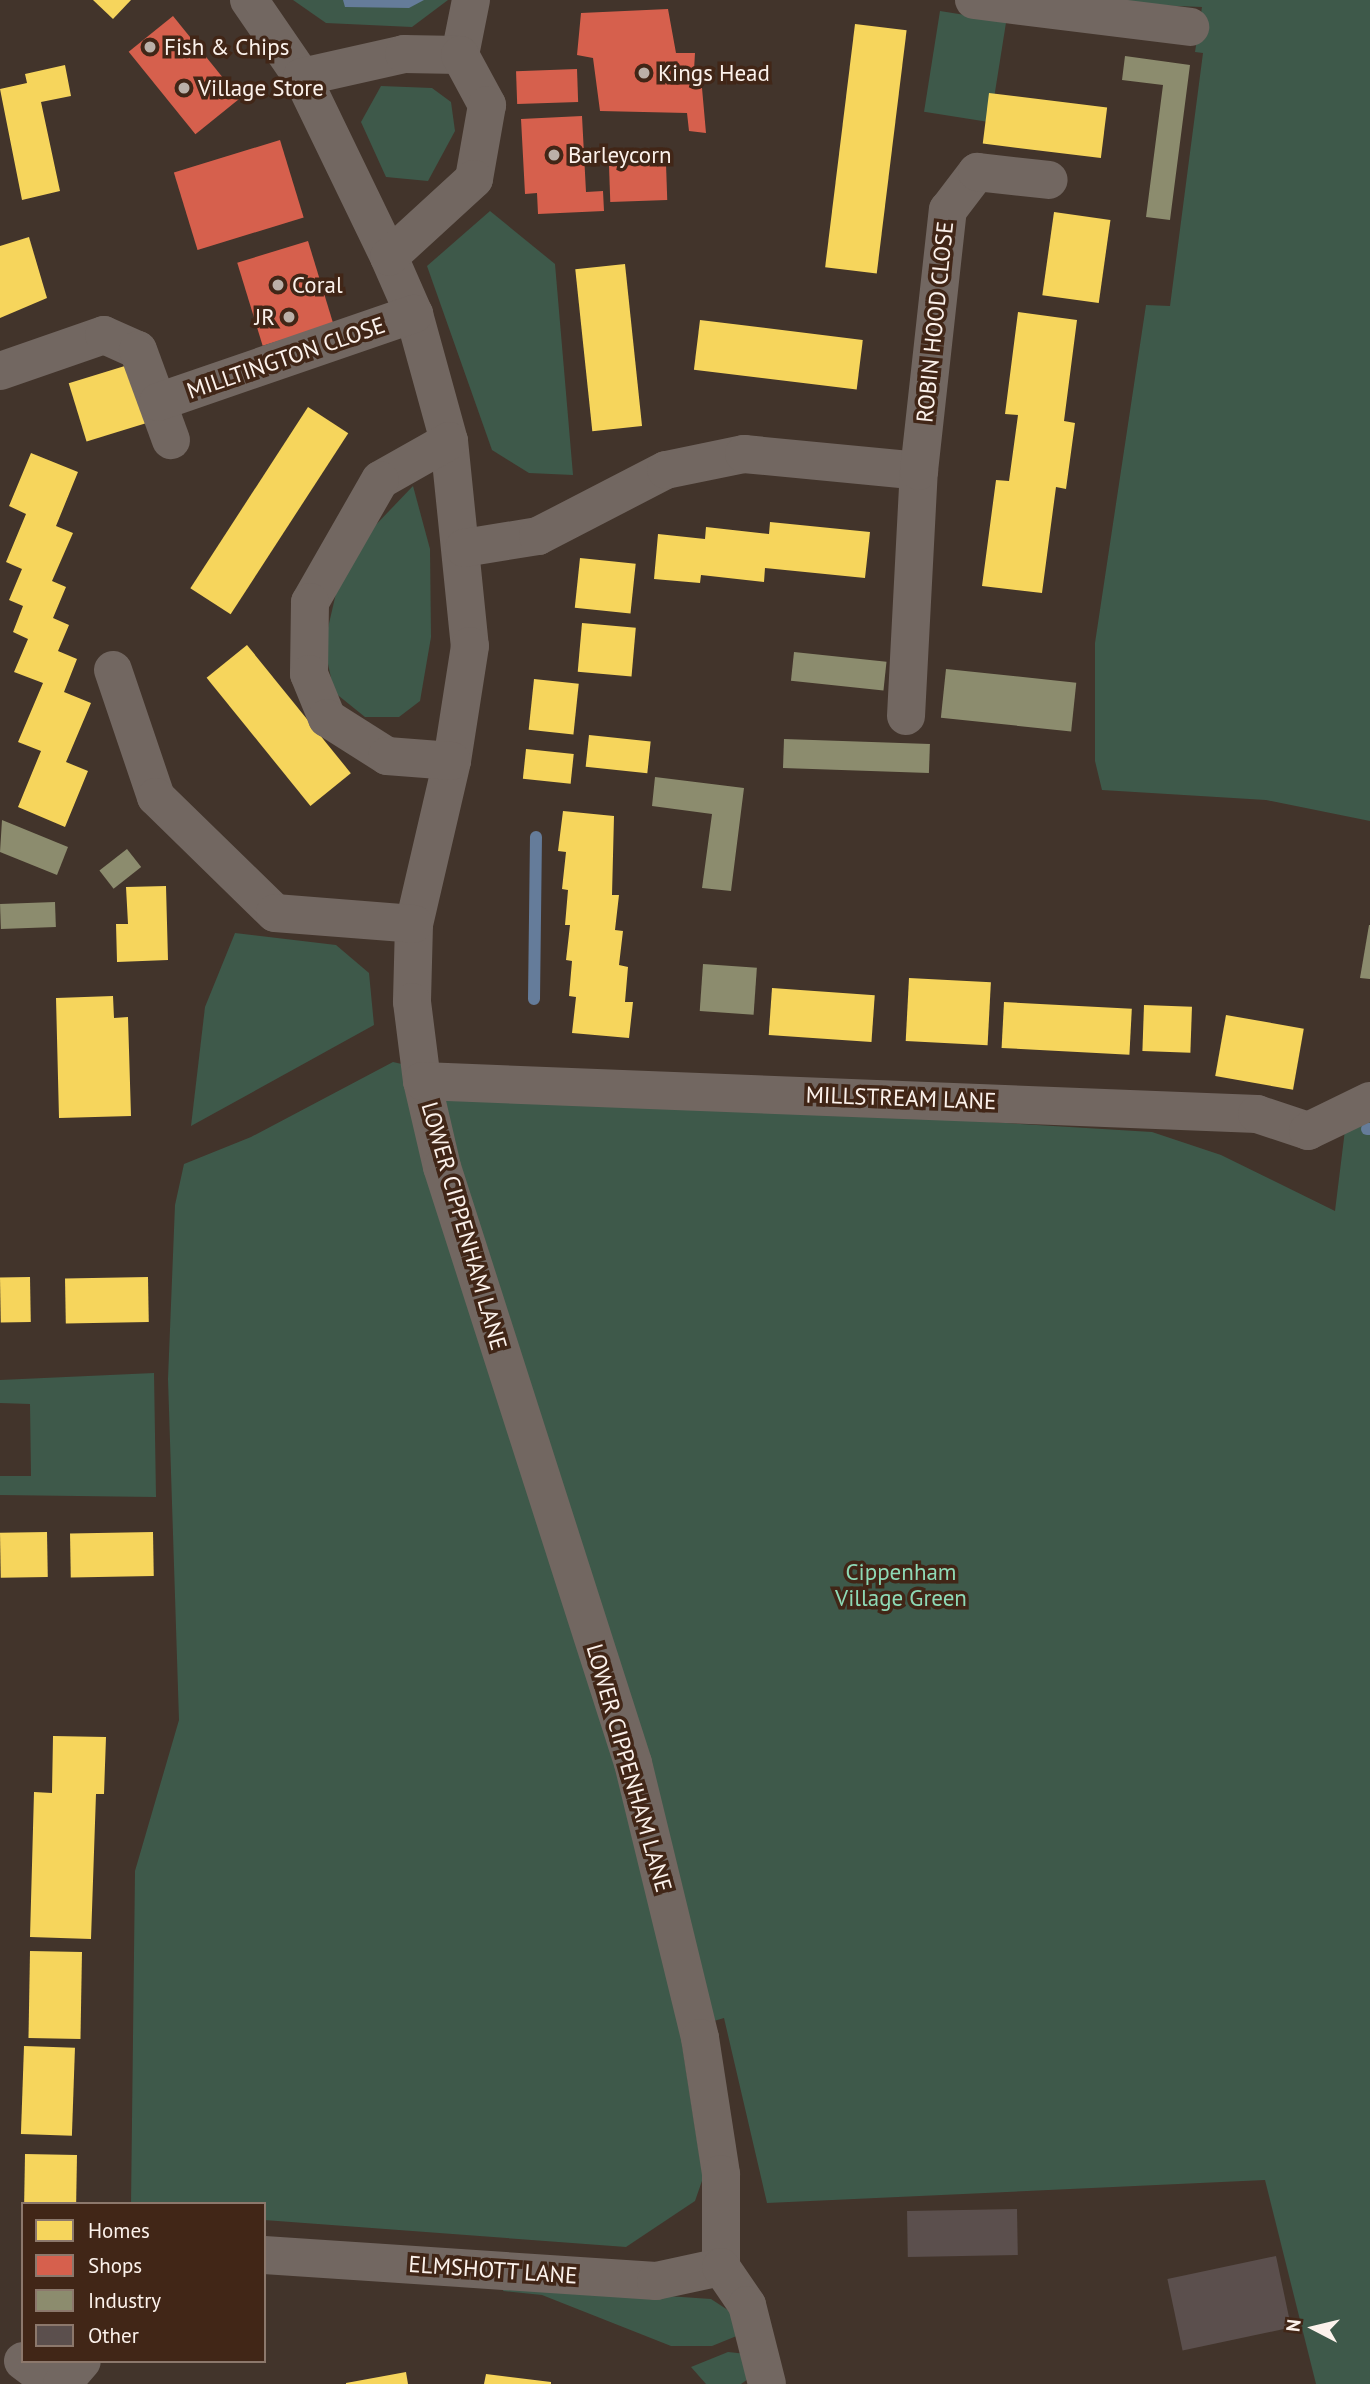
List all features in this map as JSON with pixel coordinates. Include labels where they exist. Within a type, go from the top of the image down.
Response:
[{"type":"street","name":"LOWER CIPPENHAM LANE","points":[[249,0],[302,76],[389,257],[414,314],[449,441],[464,548],[470,646],[452,761],[414,924],[412,1002],[422,1081],[442,1167],[635,1775],[699,2038],[721,2174],[721,2267]]},
{"type":"street","points":[[389,257],[474,179],[487,105],[460,55],[471,0]]},
{"type":"street","points":[[974,0],[1190,27]]},
{"type":"street","points":[[302,76],[404,54],[460,55]]},
{"type":"street","name":"ROBIN HOOD CLOSE","points":[[906,716],[919,471],[947,210],[977,172],[1049,180]]},
{"type":"street","name":"MILLTINGTON CLOSE","points":[[158,402],[414,314]]},
{"type":"street","name":"MILLTINGTON CLOSE","points":[[0,371],[104,335],[138,350],[171,440]]},
{"type":"street","points":[[449,441],[380,480],[310,602],[309,674],[327,718],[387,756],[452,761]]},
{"type":"street","points":[[464,548],[538,536],[666,470],[744,454],[919,471]]},
{"type":"street","points":[[113,670],[156,797],[275,913],[414,924]]},
{"type":"street","name":"MILLSTREAM LANE","points":[[422,1081],[1257,1114],[1308,1131],[1370,1101]]},
{"type":"street","name":"ELMSHOTT LANE","points":[[266,2255],[656,2281],[721,2267]]},
{"type":"street","points":[[721,2267],[747,2305],[767,2384]]},
{"type":"street","points":[[0,2344],[21,2360]]},
{"type":"street","points":[[26,2363],[54,2384]]},
{"type":"street","points":[[62,2384],[80,2363]]},
{"type":"green space","points":[[293,0],[448,0],[412,27],[326,23]]},
{"type":"green space","points":[[1025,0],[1370,0],[1370,821],[1266,800],[1102,790],[1095,761],[1095,643],[1146,305],[1170,306],[1203,53],[1195,52],[1202,7]]},
{"type":"green space","points":[[940,11],[1006,21],[990,122],[924,112]]},
{"type":"green space","points":[[381,86],[432,88],[451,102],[455,131],[428,181],[386,177],[361,122]]},
{"type":"green space","points":[[490,211],[555,264],[573,475],[529,473],[492,450],[427,266]]},
{"type":"green space","points":[[413,486],[430,549],[431,637],[420,701],[399,717],[365,717],[334,692],[324,645],[337,589],[368,533]]},
{"type":"green space","points":[[235,933],[336,945],[369,973],[374,1025],[191,1126],[205,1007]]},
{"type":"green space","name":"Cippenham Village Green","points":[[393,1062],[494,1085],[609,1099],[1152,1132],[1221,1155],[1335,1211],[1345,1130],[1370,1114],[1370,2384],[1316,2384],[1265,2180],[767,2203],[724,2018],[680,2031],[703,2178],[695,2201],[626,2247],[266,2220],[266,2202],[131,2202],[135,1871],[179,1720],[168,1379],[175,1205],[184,1164],[251,1137]]},
{"type":"green space","points":[[154,1373],[156,1497],[0,1495],[0,1476],[31,1476],[30,1404],[0,1403],[0,1380]]},
{"type":"green space","points":[[505,2285],[711,2299],[740,2318],[744,2333],[712,2346],[671,2346],[542,2295],[503,2291]]},
{"type":"green space","points":[[728,2352],[747,2354],[751,2377],[741,2384],[706,2384],[691,2367]]},
{"type":"water","points":[[343,0],[424,0],[409,8],[345,7]]},
{"type":"building: Homes","points":[[93,0],[131,0],[113,19]]},
{"type":"building: Homes","points":[[855,24],[907,30],[877,274],[825,267]]},
{"type":"building: Homes","points":[[65,65],[71,96],[41,102],[60,191],[22,200],[0,89],[27,83],[25,74]]},
{"type":"building: Homes","points":[[989,93],[1107,108],[1101,158],[983,144]]},
{"type":"building: Homes","points":[[1054,212],[1110,220],[1099,303],[1042,295]]},
{"type":"building: Homes","points":[[29,237],[47,298],[0,318],[0,246]]},
{"type":"building: Homes","points":[[625,264],[642,426],[592,431],[575,269]]},
{"type":"building: Homes","points":[[1018,312],[1077,320],[1064,421],[1075,423],[1066,489],[1056,487],[1042,593],[982,586],[996,480],[1009,481],[1018,415],[1005,414]]},
{"type":"building: Homes","points":[[700,320],[863,340],[857,390],[694,370]]},
{"type":"building: Homes","points":[[128,365],[146,423],[87,441],[69,383]]},
{"type":"building: Homes","points":[[308,407],[348,433],[231,614],[190,588]]},
{"type":"building: Homes","points":[[31,453],[78,472],[56,526],[73,533],[52,581],[66,587],[53,618],[69,625],[58,651],[77,659],[64,692],[91,703],[66,762],[88,771],[65,827],[18,807],[41,751],[18,742],[43,683],[14,672],[28,639],[13,632],[23,606],[9,600],[22,569],[6,562],[26,514],[9,506]]},
{"type":"building: Homes","points":[[770,522],[870,532],[865,578],[765,568],[764,582],[701,575],[700,583],[654,579],[658,534],[705,539],[706,527],[769,534]]},
{"type":"building: Homes","points":[[580,558],[636,564],[630,614],[575,608]]},
{"type":"building: Homes","points":[[582,623],[636,628],[632,677],[578,672]]},
{"type":"building: Homes","points":[[247,645],[351,773],[310,806],[207,678]]},
{"type":"building: Homes","points":[[534,679],[579,684],[573,734],[529,730]]},
{"type":"building: Homes","points":[[589,735],[651,741],[647,773],[586,767]]},
{"type":"building: Homes","points":[[526,749],[574,754],[571,784],[523,779]]},
{"type":"building: Homes","points":[[563,811],[614,816],[612,895],[619,895],[615,930],[623,931],[619,965],[628,967],[625,1002],[633,1002],[629,1038],[572,1033],[576,997],[569,996],[572,961],[566,960],[570,925],[565,925],[568,890],[562,889],[566,852],[558,851]]},
{"type":"building: Homes","points":[[166,886],[168,960],[117,962],[116,924],[128,924],[126,887]]},
{"type":"building: Homes","points":[[909,978],[991,982],[988,1045],[906,1041]]},
{"type":"building: Homes","points":[[772,988],[875,995],[871,1042],[769,1035]]},
{"type":"building: Homes","points":[[113,996],[114,1018],[128,1017],[131,1116],[59,1118],[56,998]]},
{"type":"building: Homes","points":[[1004,1002],[1132,1009],[1129,1055],[1002,1048]]},
{"type":"building: Homes","points":[[1144,1005],[1192,1007],[1190,1053],[1142,1051]]},
{"type":"building: Homes","points":[[1226,1015],[1304,1029],[1293,1090],[1215,1076]]},
{"type":"building: Homes","points":[[30,1277],[31,1322],[1,1323],[0,1278]]},
{"type":"building: Homes","points":[[148,1277],[149,1322],[66,1323],[65,1278]]},
{"type":"building: Homes","points":[[47,1532],[48,1577],[1,1578],[0,1533]]},
{"type":"building: Homes","points":[[153,1532],[154,1576],[71,1577],[70,1533]]},
{"type":"building: Homes","points":[[53,1736],[106,1737],[104,1794],[96,1794],[91,1939],[30,1937],[34,1792],[52,1793]]},
{"type":"building: Homes","points":[[30,1951],[82,1952],[80,2039],[28,2038]]},
{"type":"building: Homes","points":[[24,2046],[75,2048],[72,2136],[21,2134]]},
{"type":"building: Homes","points":[[25,2154],[77,2155],[76,2202],[24,2202]]},
{"type":"building: Homes","points":[[406,2372],[408,2384],[346,2384],[346,2383]]},
{"type":"building: Homes","points":[[486,2374],[551,2382],[551,2384],[484,2384]]},
{"type":"building: Shops","name":"Kings Head","points":[[668,9],[676,53],[695,53],[693,87],[702,88],[706,133],[689,131],[687,113],[600,111],[593,58],[577,55],[581,13]]},
{"type":"building: Shops","points":[[173,16],[240,98],[195,134],[129,52]]},
{"type":"building: Shops","points":[[577,69],[578,102],[517,104],[516,71]]},
{"type":"building: Shops","name":"Barleycorn","points":[[582,116],[586,192],[603,191],[604,211],[538,214],[537,193],[525,194],[521,119]]},
{"type":"building: Shops","points":[[280,140],[304,217],[198,250],[174,172]]},
{"type":"building: Shops","points":[[666,164],[667,200],[610,202],[609,166]]},
{"type":"building: Shops","points":[[308,241],[333,324],[263,346],[237,263]]},
{"type":"building: Industry","points":[[1125,56],[1190,65],[1170,220],[1146,217],[1163,85],[1122,80]]},
{"type":"building: Industry","points":[[794,652],[886,662],[883,691],[791,681]]},
{"type":"building: Industry","points":[[946,669],[1076,683],[1071,731],[941,718]]},
{"type":"building: Industry","points":[[784,739],[930,744],[929,773],[783,768]]},
{"type":"building: Industry","points":[[655,777],[744,788],[731,891],[702,888],[712,814],[652,806]]},
{"type":"building: Industry","points":[[2,820],[68,847],[57,875],[0,852]]},
{"type":"building: Industry","points":[[127,849],[141,867],[114,889],[99,871]]},
{"type":"building: Industry","points":[[55,902],[56,927],[1,929],[0,904]]},
{"type":"building: Industry","points":[[1370,925],[1370,979],[1360,978]]},
{"type":"building: Industry","points":[[703,964],[757,968],[754,1015],[700,1011]]},
{"type":"building: Other","points":[[1017,2209],[1018,2255],[908,2257],[907,2211]]},
{"type":"building: Other","points":[[1276,2256],[1291,2327],[1183,2350],[1167,2279]]},
{"type":"waterway","points":[[534,999],[536,837]]},
{"type":"place","name":"Fish & Chips","points":[[150,47]]},
{"type":"place","name":"Kings Head","points":[[644,73]]},
{"type":"place","name":"Village Store","points":[[184,88]]},
{"type":"place","name":"Barleycorn","points":[[554,155]]},
{"type":"place","name":"Coral","points":[[278,285]]},
{"type":"place","name":"JR","points":[[289,317]]}]
